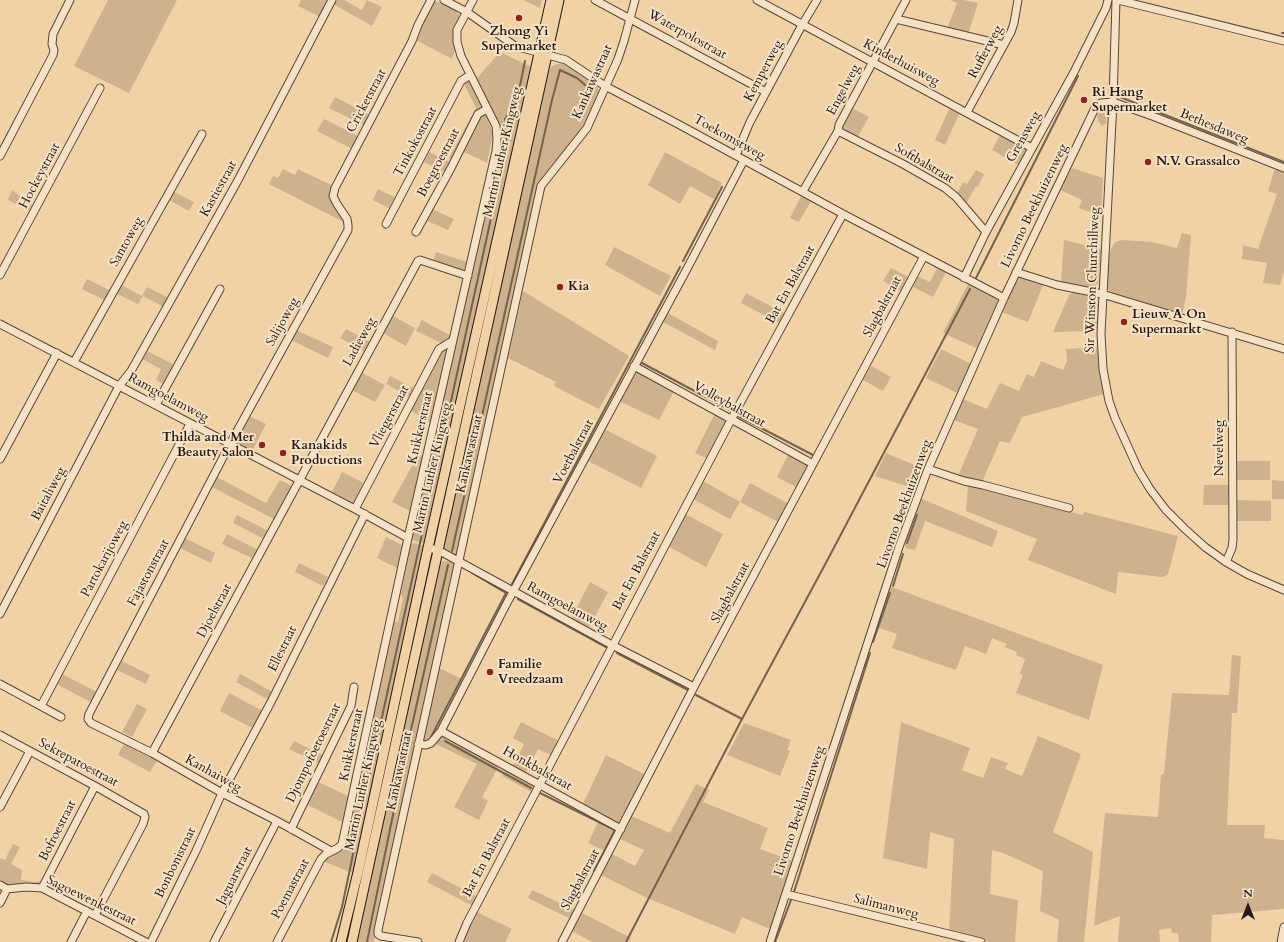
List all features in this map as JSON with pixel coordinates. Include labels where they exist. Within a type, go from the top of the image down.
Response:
[{"type":"main road","name":"Martin Luther Kingweg","points":[[352,942],[438,550],[543,53],[551,0]]},
{"type":"main road","name":"Martin Luther Kingweg","points":[[342,942],[428,548],[543,53],[559,0]]},
{"type":"street","points":[[0,156],[54,55],[52,44],[53,34],[70,0]]},
{"type":"street","name":"Kastiestraat","points":[[119,386],[130,371],[237,182],[332,0]]},
{"type":"street","name":"Cricketstraat","points":[[342,212],[334,196],[337,183],[412,41],[418,25],[431,0]]},
{"type":"street","name":"Toekomstweg","points":[[444,0],[467,12],[515,46],[566,60],[605,86],[736,155],[843,214],[1004,298]]},
{"type":"street","name":"Knikkerstraat","points":[[331,851],[338,848],[342,844],[345,834],[408,538],[496,151],[496,126],[458,49],[456,36],[457,30],[473,0]]},
{"type":"street","name":"Waterpolostraat","points":[[595,0],[766,92]]},
{"type":"street","name":"Kankawastraat","points":[[414,942],[378,934],[378,930],[541,186],[587,128],[618,59],[635,0]]},
{"type":"street","name":"Kinderhuisweg","points":[[757,0],[873,61],[1032,148]]},
{"type":"street","name":"Kemperweg","points":[[736,155],[750,122],[817,0]]},
{"type":"street","name":"Engelweg","points":[[803,192],[838,131],[839,125],[906,0]]},
{"type":"street","name":"Rufferweg","points":[[967,112],[1004,45],[1014,23],[1018,0]]},
{"type":"street","name":"Grensweg","points":[[964,278],[986,232],[1074,72],[1106,8],[1108,0]]},
{"type":"street","points":[[1117,0],[1284,41]]},
{"type":"street","name":"Sir Winston Churchillweg","points":[[1117,0],[1114,12],[1112,102],[1101,334],[1103,369],[1109,401],[1114,418],[1138,469],[1150,489],[1166,510],[1205,547],[1226,562],[1247,574],[1284,590]]},
{"type":"street","points":[[1106,8],[1114,12]]},
{"type":"street","points":[[896,19],[1004,45]]},
{"type":"street","name":"Tinkokostraat","points":[[386,224],[462,81],[470,75]]},
{"type":"street","name":"Hockeystraat","points":[[0,275],[100,88]]},
{"type":"street","name":"Bethesdaweg","points":[[1112,102],[1155,117],[1284,168]]},
{"type":"street","name":"Livorno Beekhuizenweg","points":[[770,942],[900,547],[928,469],[1016,272],[1096,106],[1101,103],[1112,102]]},
{"type":"street","name":"Boegroestraat","points":[[416,232],[451,168],[478,114],[487,109]]},
{"type":"street","name":"Softbalstraat","points":[[838,131],[946,188],[956,197],[986,232]]},
{"type":"street","name":"Santoweg","points":[[74,362],[202,134]]},
{"type":"street","name":"Voetbalstraat","points":[[418,744],[426,745],[431,743],[441,731],[513,592],[744,160]]},
{"type":"street","name":"Salijoweg","points":[[230,444],[348,230],[348,222],[342,212]]},
{"type":"street","name":"Bat En Balstraat","points":[[459,942],[467,923],[612,645],[731,420],[843,214]]},
{"type":"street","name":"Slagbalstraat","points":[[562,942],[694,687],[924,256]]},
{"type":"street","name":"Ladieweg","points":[[299,480],[418,261],[420,260],[468,276]]},
{"type":"street","points":[[1016,272],[1057,285],[1102,294],[1232,332],[1284,349]]},
{"type":"street","points":[[156,405],[220,288]]},
{"type":"street","name":"Ramgoelamweg","points":[[1,327],[57,353],[408,538]]},
{"type":"street","name":"Nevelweg","points":[[1226,562],[1232,548],[1233,540],[1232,332]]},
{"type":"street","name":"Vliegerstraat","points":[[355,509],[439,349],[452,341]]},
{"type":"street","points":[[0,459],[57,353]]},
{"type":"street","name":"Volleybalstraat","points":[[634,366],[813,464]]},
{"type":"street","name":"Baitaliweg","points":[[0,614],[119,386]]},
{"type":"street","name":"Partokarijoweg","points":[[41,706],[190,424]]},
{"type":"street","name":"Fajastonstraat","points":[[89,714],[230,444]]},
{"type":"street","points":[[928,469],[964,481],[1069,508]]},
{"type":"street","name":"Djoelstraat","points":[[152,753],[299,480]]},
{"type":"street","name":"Ellestraat","points":[[222,793],[271,702],[365,514]]},
{"type":"street","name":"Ramgoelamweg","points":[[428,548],[438,550],[612,645],[694,687]]},
{"type":"street","points":[[0,684],[61,717]]},
{"type":"street","name":"Djompofoetoestraat","points":[[291,829],[351,706],[354,687]]},
{"type":"street","name":"Kanhaiweg","points":[[89,714],[88,719],[91,723],[152,753],[222,793],[331,851]]},
{"type":"street","name":"Honkbalstraat","points":[[441,731],[621,829]]},
{"type":"street","name":"Sekrepatoestraat","points":[[0,735],[144,814],[145,817],[143,824],[95,915]]},
{"type":"street","points":[[0,807],[30,751]]},
{"type":"street","name":"Bofroestraat","points":[[42,888],[95,786]]},
{"type":"street","name":"Bonbonistraat","points":[[146,942],[196,851],[222,793]]},
{"type":"street","name":"Jaguarstraat","points":[[214,942],[277,821]]},
{"type":"street","name":"Poemastraat","points":[[277,942],[321,859],[331,851]]},
{"type":"street","points":[[0,903],[3,887]]},
{"type":"street","name":"Sagoewenkestraat","points":[[3,887],[42,888],[146,942]]},
{"type":"street","name":"Salimanweg","points":[[786,894],[980,942]]},
{"type":"street","points":[[71,942],[87,911]]},
{"type":"street","points":[[1281,942],[1284,927]]},
{"type":"shaded area","points":[[108,0],[177,0],[129,93],[74,66]]},
{"type":"shaded area","points":[[301,0],[329,0],[320,17],[298,6]]},
{"type":"shaded area","points":[[335,0],[344,0],[362,10],[367,0],[382,7],[372,26],[333,4]]},
{"type":"shaded area","points":[[523,0],[542,0],[540,8]]},
{"type":"shaded area","points":[[950,0],[964,0],[978,3],[968,34],[947,29],[957,3]]},
{"type":"shaded area","points":[[435,1],[456,11],[460,16],[453,33],[455,50],[452,59],[416,40],[419,28]]},
{"type":"shaded area","points":[[500,52],[531,67],[426,541],[423,543],[411,540],[500,147],[498,125],[477,78]]},
{"type":"shaded area","points":[[561,63],[566,64],[597,85],[599,92],[583,128],[541,181],[457,555],[454,556],[443,549],[442,545],[547,74],[552,66]]},
{"type":"shaded area","points":[[469,80],[482,106],[452,160],[449,158],[476,108],[464,84]]},
{"type":"shaded area","points":[[335,97],[370,115],[365,126],[329,108]]},
{"type":"shaded area","points":[[950,107],[960,112],[945,145],[935,140]]},
{"type":"shaded area","points":[[852,108],[869,117],[857,138],[843,131],[842,129]]},
{"type":"shaded area","points":[[1102,108],[1107,108],[1106,123],[1102,126],[1097,116]]},
{"type":"shaded area","points":[[485,113],[492,130],[492,139],[487,163],[462,151],[481,114]]},
{"type":"shaded area","points":[[324,119],[358,136],[352,149],[317,131]]},
{"type":"shaded area","points":[[1001,133],[1027,148],[1028,150],[1020,166],[992,150]]},
{"type":"shaded area","points":[[429,152],[452,163],[447,173],[424,162]]},
{"type":"shaded area","points":[[665,152],[722,183],[714,199],[690,186],[680,204],[648,185]]},
{"type":"shaded area","points":[[1072,168],[1103,178],[1101,216],[1079,208],[1082,200],[1060,190]]},
{"type":"shaded area","points":[[1275,168],[1284,172],[1284,271],[1280,285],[1263,283],[1267,263],[1242,259],[1243,245],[1258,249],[1277,194],[1268,191]]},
{"type":"shaded area","points":[[283,169],[295,175],[298,169],[333,186],[344,222],[269,184],[273,176],[278,178]]},
{"type":"shaded area","points":[[976,170],[984,174],[978,187],[976,186],[966,204],[957,194],[963,182],[967,184]]},
{"type":"shaded area","points":[[378,189],[398,199],[392,210],[373,200]]},
{"type":"shaded area","points":[[12,190],[32,205],[29,211],[8,200]]},
{"type":"shaded area","points":[[172,191],[194,202],[189,211],[167,199]]},
{"type":"shaded area","points":[[801,196],[811,201],[799,222],[790,218]]},
{"type":"shaded area","points":[[432,209],[454,219],[448,230],[425,220]]},
{"type":"shaded area","points":[[1182,233],[1191,235],[1186,297],[1182,315],[1110,292],[1107,282],[1108,258],[1115,242],[1121,240],[1152,242],[1177,248]]},
{"type":"shaded area","points":[[1064,240],[1101,249],[1098,283],[1096,289],[1092,290],[1070,286],[1061,282]]},
{"type":"shaded area","points":[[614,247],[671,276],[660,296],[605,265]]},
{"type":"shaded area","points":[[436,252],[467,262],[465,273],[433,262]]},
{"type":"shaded area","points":[[891,268],[910,278],[902,292],[883,281]]},
{"type":"shaded area","points":[[937,268],[946,272],[933,297],[911,286],[917,276],[930,282]]},
{"type":"shaded area","points":[[1020,277],[1044,283],[1028,322],[1002,312],[1018,278]]},
{"type":"shaded area","points":[[87,279],[111,291],[106,301],[82,289]]},
{"type":"shaded area","points":[[120,284],[142,296],[147,287],[169,298],[164,307],[143,296],[138,304],[115,293]]},
{"type":"shaded area","points":[[968,284],[999,300],[978,349],[943,333]]},
{"type":"shaded area","points":[[523,291],[629,356],[599,409],[554,386],[556,382],[508,358]]},
{"type":"shaded area","points":[[1073,292],[1094,295],[1096,297],[1098,303],[1097,331],[1053,332],[1069,295]]},
{"type":"shaded area","points":[[746,293],[786,314],[781,324],[741,303]]},
{"type":"shaded area","points":[[668,313],[718,341],[715,350],[663,322]]},
{"type":"shaded area","points":[[391,315],[415,328],[406,346],[381,332]]},
{"type":"shaded area","points":[[422,320],[451,336],[450,340],[443,344],[416,331]]},
{"type":"shaded area","points":[[346,329],[371,342],[365,352],[340,338]]},
{"type":"shaded area","points":[[296,330],[333,347],[328,358],[291,340]]},
{"type":"shaded area","points":[[1097,347],[1104,393],[1022,417],[1010,443],[1000,441],[982,482],[958,476],[978,429],[954,420],[963,399],[987,409],[1000,383],[1019,391],[1027,374],[1034,377],[1041,361],[1063,370],[1067,361],[1066,349]]},
{"type":"shaded area","points":[[448,348],[431,423],[410,410],[441,351]]},
{"type":"shaded area","points":[[941,349],[971,364],[957,393],[926,378]]},
{"type":"shaded area","points":[[145,350],[175,365],[165,385],[156,380],[161,369],[140,358]]},
{"type":"shaded area","points":[[871,366],[891,377],[883,391],[863,380]]},
{"type":"shaded area","points":[[359,371],[385,385],[375,402],[350,389]]},
{"type":"shaded area","points":[[635,371],[638,371],[674,391],[659,420],[619,401]]},
{"type":"shaded area","points":[[390,376],[416,389],[412,398],[386,384]]},
{"type":"shaded area","points":[[715,413],[725,419],[726,423],[706,458],[695,453]]},
{"type":"shaded area","points":[[249,416],[266,424],[252,451],[239,445],[236,440]]},
{"type":"shaded area","points":[[604,429],[657,456],[641,488],[588,461]]},
{"type":"shaded area","points":[[789,453],[809,465],[798,488],[777,477]]},
{"type":"shaded area","points":[[886,453],[924,469],[918,490],[875,476]]},
{"type":"shaded area","points":[[418,455],[424,456],[412,512],[392,502]]},
{"type":"shaded area","points":[[1235,461],[1270,461],[1270,480],[1235,480]]},
{"type":"shaded area","points":[[342,472],[364,483],[354,503],[332,492]]},
{"type":"shaded area","points":[[217,477],[266,503],[280,480],[292,487],[274,519],[212,487]]},
{"type":"shaded area","points":[[1272,480],[1284,481],[1284,499],[1272,499]]},
{"type":"shaded area","points":[[703,481],[740,502],[730,519],[693,499]]},
{"type":"shaded area","points":[[750,483],[789,504],[780,523],[740,502]]},
{"type":"shaded area","points":[[968,485],[1082,515],[1085,512],[1178,536],[1168,574],[1162,577],[1118,572],[1116,594],[1028,560],[1037,539],[966,511]]},
{"type":"shaded area","points":[[1204,485],[1231,485],[1231,505],[1203,505]]},
{"type":"shaded area","points":[[920,498],[998,531],[992,547],[925,521],[915,550],[906,548],[904,542]]},
{"type":"shaded area","points":[[1236,500],[1271,501],[1271,521],[1235,521]]},
{"type":"shaded area","points":[[683,513],[723,534],[706,567],[666,545]]},
{"type":"shaded area","points":[[237,515],[269,531],[264,539],[233,523]]},
{"type":"shaded area","points":[[227,534],[258,550],[254,559],[222,544]]},
{"type":"shaded area","points":[[386,537],[402,545],[397,568],[377,558]]},
{"type":"shaded area","points":[[185,538],[215,553],[211,563],[180,548]]},
{"type":"shaded area","points":[[411,544],[423,545],[425,549],[354,873],[323,861],[330,855],[343,850],[394,622],[398,622],[403,598],[401,594]]},
{"type":"shaded area","points":[[431,555],[433,556],[350,942],[346,942],[348,935],[346,934]]},
{"type":"shaded area","points":[[448,561],[454,563],[455,567],[374,933],[374,942],[356,942],[368,894],[374,856],[439,567],[442,562]]},
{"type":"shaded area","points":[[299,563],[328,577],[323,586],[295,572]]},
{"type":"shaded area","points":[[590,582],[608,592],[589,628],[571,619]]},
{"type":"shaded area","points":[[889,586],[1103,665],[1089,720],[1016,693],[1023,675],[1020,673],[1025,659],[1016,655],[1017,652],[1005,647],[1007,644],[992,638],[986,654],[965,646],[956,670],[892,648],[897,634],[876,627]]},
{"type":"shaded area","points":[[1232,655],[1241,656],[1237,713],[1232,713],[1227,825],[1265,825],[1264,838],[1284,840],[1284,909],[1212,915],[1211,942],[1179,942],[1178,933],[1172,933],[1171,928],[1159,930],[1160,942],[1118,942],[1120,916],[1094,926],[1105,813],[1158,817],[1161,775],[1164,774],[1172,693],[1229,695]]},
{"type":"shaded area","points":[[122,661],[150,675],[146,684],[117,670]]},
{"type":"shaded area","points":[[439,668],[464,680],[435,736],[431,740],[425,742],[422,738]]},
{"type":"shaded area","points":[[62,674],[99,693],[93,703],[56,684]]},
{"type":"shaded area","points":[[240,674],[273,692],[269,700],[236,682]]},
{"type":"shaded area","points":[[229,693],[263,711],[254,729],[220,711]]},
{"type":"shaded area","points":[[137,704],[147,709],[132,737],[122,732]]},
{"type":"shaded area","points":[[521,722],[559,741],[552,756],[538,749],[525,775],[512,768],[524,744],[513,738]]},
{"type":"shaded area","points":[[901,722],[970,748],[962,770],[983,778],[991,757],[1008,763],[1005,769],[1022,776],[1038,736],[1081,754],[1053,832],[1093,852],[1084,942],[1057,942],[1059,920],[1040,911],[1043,871],[1003,853],[992,850],[990,894],[1018,900],[1015,942],[990,942],[949,932],[954,839],[930,832],[927,869],[883,858]]},
{"type":"shaded area","points":[[744,723],[791,740],[787,750],[790,751],[780,776],[727,755]]},
{"type":"shaded area","points":[[442,736],[445,736],[499,766],[482,797],[488,801],[479,820],[454,807],[477,764],[434,743]]},
{"type":"shaded area","points":[[294,741],[324,756],[320,764],[289,749]]},
{"type":"shaded area","points":[[124,744],[157,761],[150,772],[118,755]]},
{"type":"shaded area","points":[[606,755],[646,775],[623,821],[619,824],[582,806]]},
{"type":"shaded area","points":[[506,769],[536,786],[533,793],[502,776]]},
{"type":"shaded area","points":[[316,781],[350,797],[344,823],[306,804]]},
{"type":"shaded area","points":[[696,784],[709,790],[703,802],[768,828],[760,849],[793,861],[770,929],[742,917],[735,934],[645,897],[601,875],[612,854],[635,866],[644,850],[620,839],[631,816],[670,833]]},
{"type":"shaded area","points":[[599,820],[617,830],[607,852],[588,843]]},
{"type":"shaded area","points":[[13,844],[20,847],[11,864],[22,870],[21,880],[35,882],[39,881],[41,885],[11,886],[0,882],[0,858],[5,860]]},
{"type":"shaded area","points":[[432,873],[478,897],[473,906],[427,882]]},
{"type":"shaded area","points":[[532,890],[575,910],[571,919],[528,898]]},
{"type":"shaded area","points":[[477,912],[512,929],[505,942],[462,942]]},
{"type":"shaded area","points":[[582,913],[631,938],[629,942],[593,942],[572,931]]},
{"type":"waterway","points":[[331,942],[342,907],[507,145],[505,119],[517,100],[525,61]]},
{"type":"waterway","points":[[452,551],[552,100],[560,70],[577,78],[590,89]]},
{"type":"waterway","points":[[976,278],[1078,76]]},
{"type":"waterway","points":[[1120,97],[1284,162]]},
{"type":"waterway","points":[[683,261],[722,187]]},
{"type":"waterway","points":[[512,584],[680,267]]},
{"type":"waterway","points":[[696,695],[742,719],[970,289]]},
{"type":"waterway","points":[[642,363],[732,411]]},
{"type":"waterway","points":[[738,416],[813,455]]},
{"type":"waterway","points":[[907,543],[917,515]]},
{"type":"waterway","points":[[893,586],[903,554]]},
{"type":"waterway","points":[[367,942],[404,761],[448,565]]},
{"type":"waterway","points":[[431,737],[506,593],[472,573]]},
{"type":"waterway","points":[[873,642],[890,593]]},
{"type":"waterway","points":[[518,599],[606,647]]},
{"type":"waterway","points":[[617,653],[688,690]]},
{"type":"waterway","points":[[794,892],[870,653]]},
{"type":"waterway","points":[[626,942],[742,719]]},
{"type":"waterway","points":[[445,741],[531,788]]},
{"type":"waterway","points":[[540,793],[615,830],[594,871]]},
{"type":"waterway","points":[[775,942],[791,900]]},
{"type":"place","name":"Zhong Yi Supermarket","points":[[519,18]]},
{"type":"place","name":"Ri Hang Supermarket","points":[[1084,100]]},
{"type":"place","name":"N.V. Grassalco","points":[[1148,162]]},
{"type":"place","name":"Kia","points":[[560,287]]},
{"type":"place","name":"Lieuw A On Supermarkt","points":[[1124,322]]},
{"type":"place","name":"Thilda and Mer Beauty Salon","points":[[262,445]]},
{"type":"place","name":"Kanakids Productions","points":[[283,453]]},
{"type":"place","name":"Familie Vreedzaam","points":[[490,672]]}]
